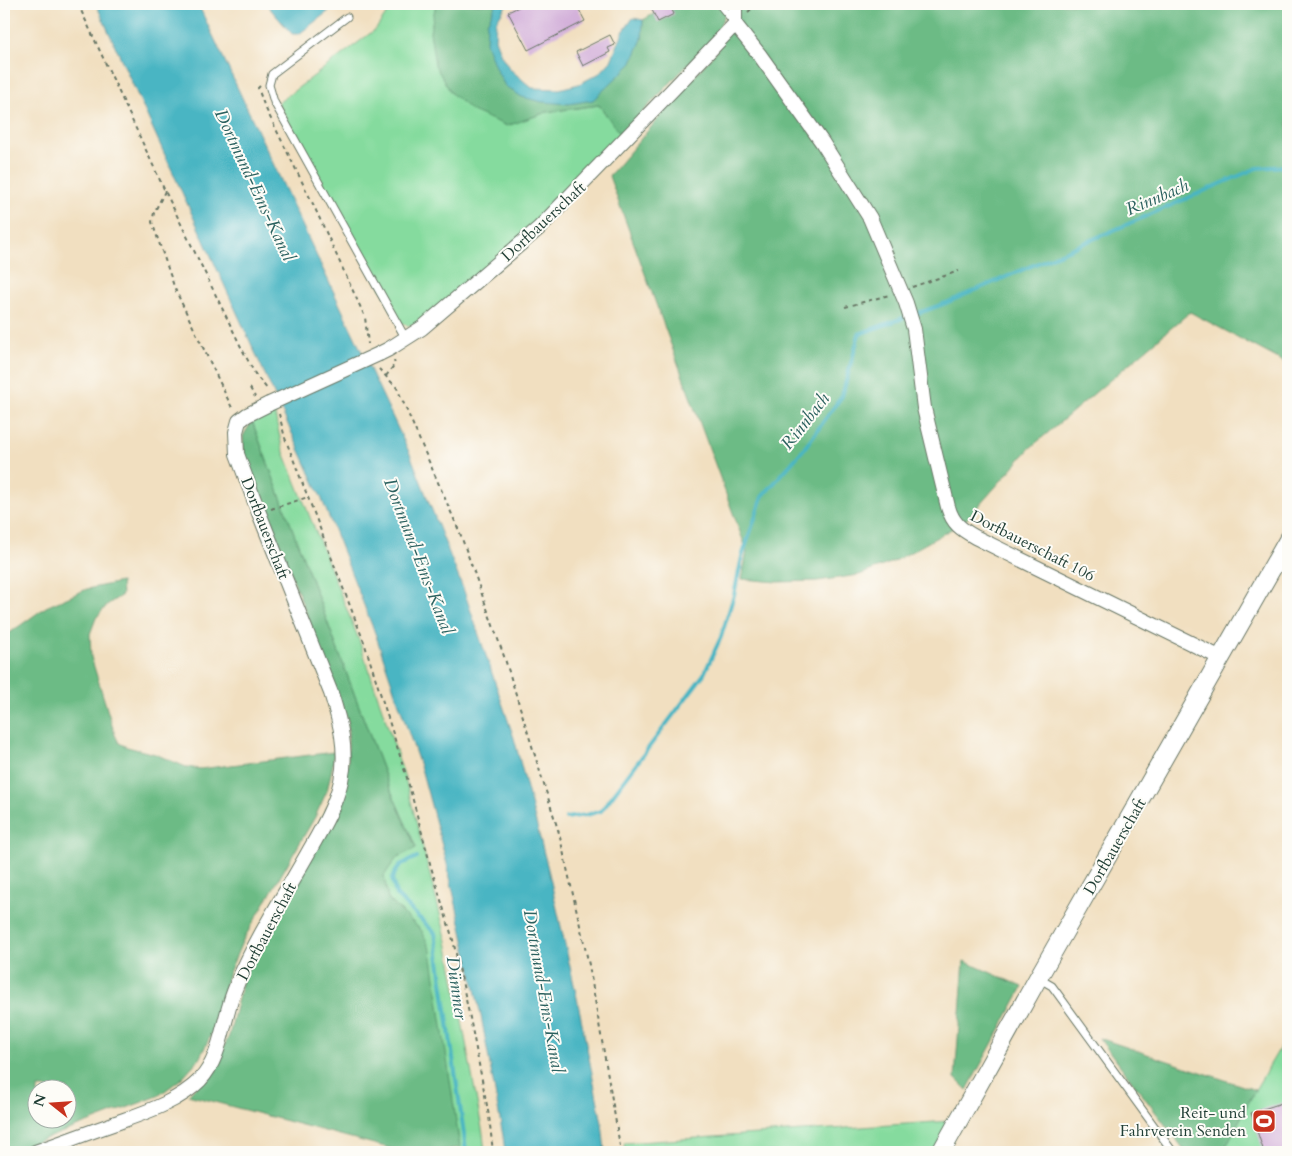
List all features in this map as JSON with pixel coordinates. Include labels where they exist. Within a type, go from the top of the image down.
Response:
[{"type":"street","points":[[734,24],[736,4]]},
{"type":"street","name":"Dorfbauerschaft 106","points":[[734,24],[759,54],[822,142],[870,218],[906,303],[914,329],[924,408],[950,516],[955,524],[975,537],[1221,658]]},
{"type":"street","name":"Dorfbauerschaft","points":[[35,1152],[160,1106],[188,1090],[200,1080],[210,1068],[219,1045],[230,1002],[255,946],[326,822],[338,795],[344,765],[344,743],[340,722],[331,693],[237,454],[236,432],[239,422],[247,414],[272,401],[374,355],[406,339],[422,328],[540,228],[734,24]]},
{"type":"street","name":"Dorfbauerschaft","points":[[941,1152],[1288,540]]},
{"type":"lane","points":[[719,4],[734,24]]},
{"type":"lane","points":[[347,17],[272,74],[269,84],[274,102],[406,339]]},
{"type":"lane","points":[[1038,978],[1052,986],[1174,1152]]},
{"type":"path","points":[[78,4],[164,192],[242,349],[272,401],[364,642],[407,778],[453,940],[489,1116],[493,1152]]},
{"type":"path","points":[[272,74],[258,88],[261,99],[313,204],[365,317],[374,355],[386,376],[397,388],[460,533],[506,659],[559,833],[589,965],[621,1152]]},
{"type":"path","points":[[164,192],[152,222],[175,289],[239,422]]},
{"type":"path","points":[[386,376],[395,364]]},
{"type":"path","points":[[259,513],[308,497]]},
{"type":"green space","points":[[393,4],[436,4],[431,32],[507,125],[547,112],[599,105],[621,135],[535,225],[418,323],[408,326],[400,322],[278,103],[376,29]]},
{"type":"green space","points":[[436,4],[496,4],[487,23],[505,86],[569,104],[642,39],[643,20],[671,4],[729,4],[718,30],[710,41],[621,135],[599,105],[547,112],[507,126],[472,111],[451,93],[435,65],[430,32]]},
{"type":"green space","points":[[738,4],[1288,4],[1288,364],[1190,312],[1030,448],[968,518],[955,527],[893,562],[859,575],[817,581],[777,582],[742,579],[747,551],[609,176],[718,49]]},
{"type":"green space","points":[[274,410],[282,447],[359,640],[405,778],[447,941],[485,1152],[461,1152],[422,931],[388,899],[384,875],[396,858],[416,847],[388,784],[252,421]]},
{"type":"green space","points":[[252,421],[388,784],[416,848],[396,858],[384,876],[388,899],[422,931],[431,951],[460,1148],[426,1152],[393,1149],[188,1095],[215,1065],[229,1036],[243,978],[348,765],[348,721],[244,453],[243,436]]},
{"type":"green space","points":[[121,582],[122,595],[108,604],[96,618],[90,634],[91,657],[119,743],[155,754],[186,767],[200,769],[334,752],[327,791],[315,817],[242,942],[228,975],[212,1033],[199,1059],[181,1079],[158,1096],[78,1126],[78,1078],[28,1078],[28,1128],[73,1128],[10,1152],[4,1152],[4,637],[46,607],[87,589]]},
{"type":"green space","points":[[964,961],[1023,987],[967,1090],[955,1078]]},
{"type":"green space","name":"Reit- und Fahrverein Senden","points":[[1288,1034],[1288,1152],[1223,1152],[1255,1090]]},
{"type":"green space","points":[[1099,1038],[1255,1090],[1223,1152],[1186,1152]]},
{"type":"green space","points":[[950,1121],[933,1152],[625,1152],[624,1143]]},
{"type":"water","name":"Dortmund-Ems-Kanal","points":[[96,4],[198,4],[410,454],[464,591],[514,738],[549,873],[577,998],[602,1123],[605,1152],[505,1152],[481,1016],[447,864],[422,772],[375,633],[321,497]]},
{"type":"water","points":[[266,4],[338,4],[299,34],[292,34]]},
{"type":"water","points":[[496,4],[507,4],[496,22],[495,39],[501,55],[510,69],[532,88],[559,89],[579,84],[600,73],[611,61],[623,32],[633,18],[643,20],[642,39],[631,64],[593,100],[569,104],[542,102],[522,97],[505,86],[495,67],[486,43],[487,23]]},
{"type":"building","points":[[525,4],[576,4],[585,21],[528,50],[508,12]]},
{"type":"building","points":[[649,4],[669,4],[674,14],[658,22]]},
{"type":"building","points":[[610,35],[615,45],[608,48],[610,52],[583,66],[576,52]]},
{"type":"building","points":[[1288,1101],[1288,1152],[1264,1152],[1251,1113]]},
{"type":"waterway","name":"Rinnbach","points":[[913,315],[946,303],[1257,168],[1288,166]]},
{"type":"waterway","name":"Rinnbach","points":[[566,818],[601,811],[704,674],[721,637],[734,595],[742,557],[762,497],[803,450],[842,396],[859,334],[906,317]]},
{"type":"waterway","name":"Dümmer","points":[[417,857],[400,865],[392,878],[396,895],[435,933],[466,1152]]},
{"type":"place","name":"Reit- und Fahrverein Senden","points":[[1264,1121]]}]
